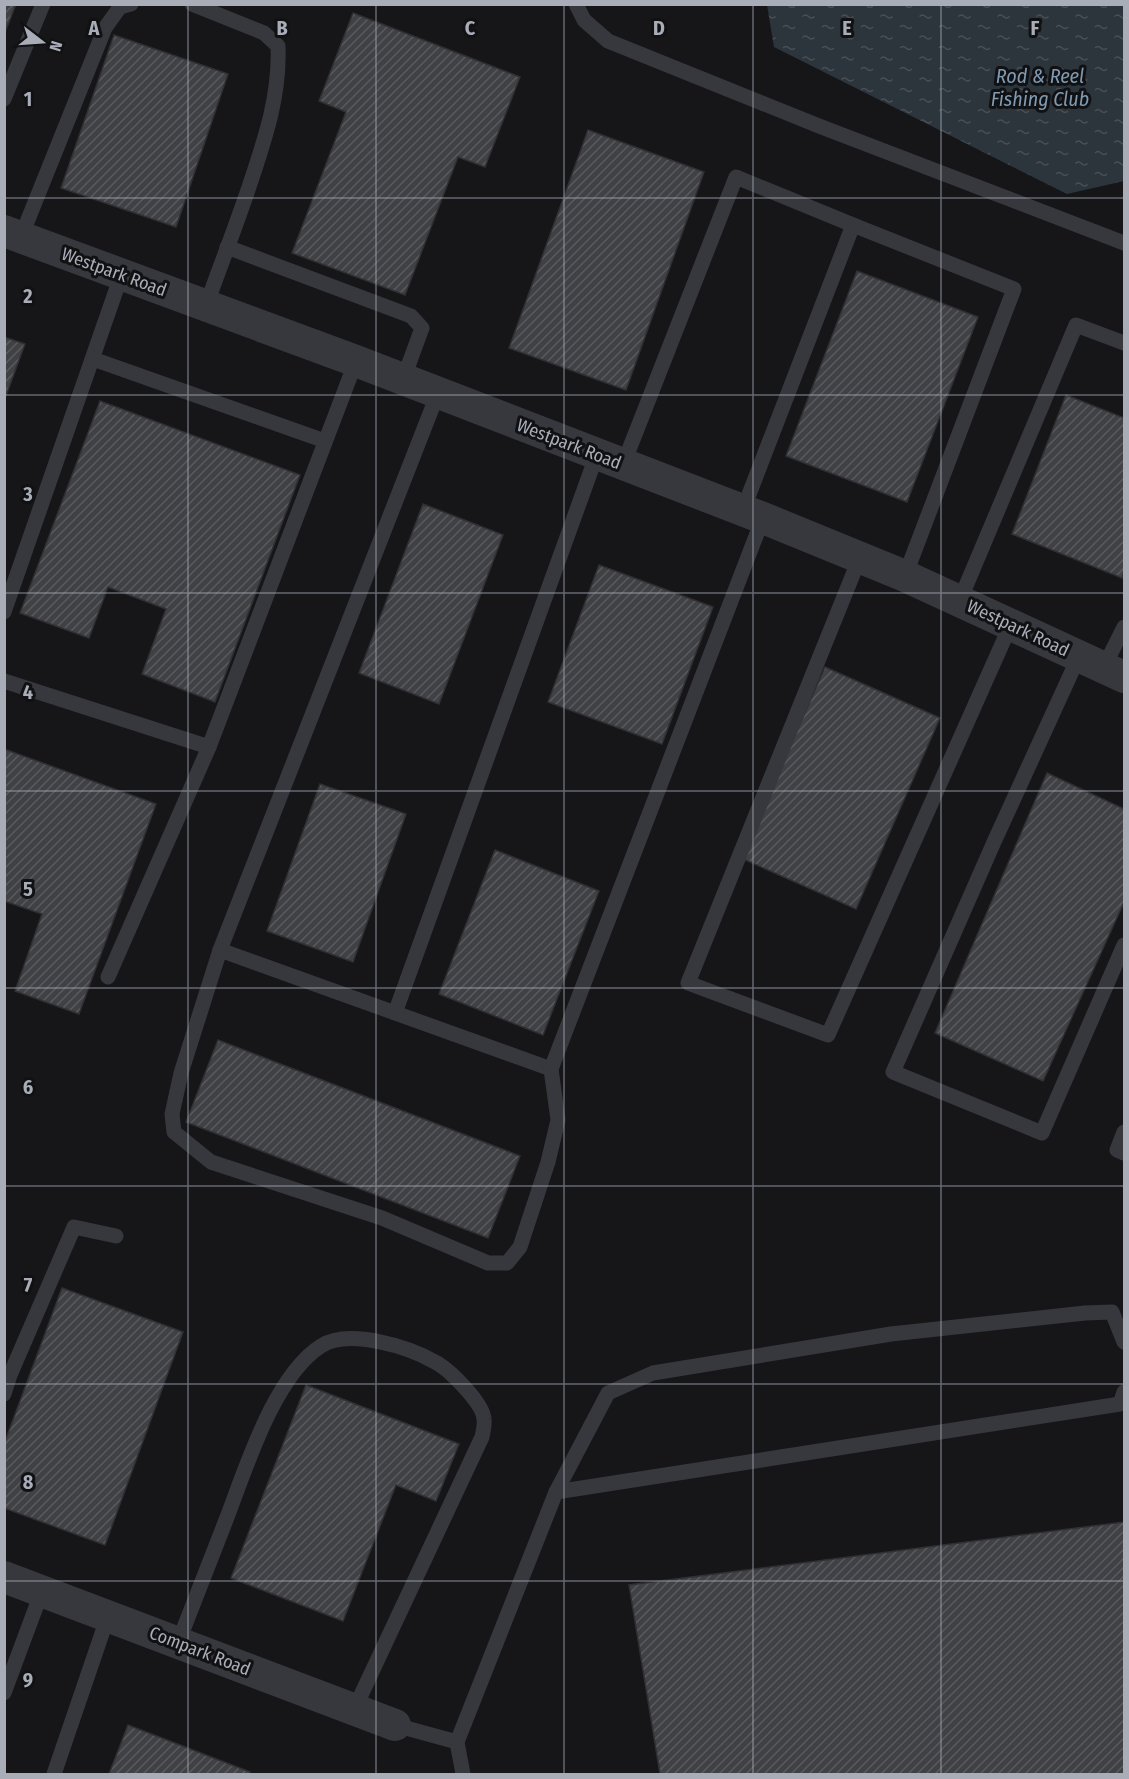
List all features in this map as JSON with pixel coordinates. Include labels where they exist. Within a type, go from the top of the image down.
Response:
[{"type":"street","name":"Westpark Road","points":[[13,234],[121,276],[356,360],[753,514],[960,600],[1103,667]]},
{"type":"street","name":"Compark Road","points":[[4,1577],[395,1725]]},
{"type":"lane","points":[[4,99],[43,4]]},
{"type":"lane","points":[[13,234],[105,28],[120,7],[131,4]]},
{"type":"lane","points":[[192,4],[264,33],[278,46],[277,87],[267,134],[206,306]]},
{"type":"lane","points":[[576,4],[584,20],[608,41],[819,126],[1125,243]]},
{"type":"lane","points":[[395,1013],[610,459],[736,177],[1014,289],[905,576]]},
{"type":"lane","points":[[438,393],[220,950],[182,1073],[172,1114],[174,1132],[211,1162],[382,1218],[488,1263],[507,1263],[520,1247],[558,1120],[551,1070],[753,514],[853,225]]},
{"type":"lane","points":[[227,248],[411,316],[422,328],[404,380]]},
{"type":"lane","points":[[4,612],[121,276]]},
{"type":"lane","points":[[960,600],[1076,325],[1125,343]]},
{"type":"lane","points":[[93,358],[325,441]]},
{"type":"lane","points":[[108,977],[209,747],[356,360]]},
{"type":"lane","points":[[860,557],[687,983],[828,1035],[1011,624]]},
{"type":"lane","points":[[1125,627],[1103,667],[998,832],[893,1072],[1042,1132],[1125,945]]},
{"type":"lane","points":[[4,681],[209,747]]},
{"type":"lane","points":[[220,950],[551,1070]]},
{"type":"lane","points":[[1125,1132],[1117,1150],[1125,1153]]},
{"type":"lane","points":[[4,1394],[10,1375],[74,1227],[116,1236]]},
{"type":"lane","points":[[463,1774],[457,1742],[556,1492],[608,1393],[653,1373],[891,1334],[1085,1313],[1112,1312],[1125,1342]]},
{"type":"lane","points":[[178,1643],[265,1424],[286,1383],[304,1359],[323,1344],[346,1339],[373,1340],[406,1348],[437,1363],[466,1388],[484,1418],[482,1437],[354,1710]]},
{"type":"lane","points":[[556,1492],[1120,1404],[1125,1392]]},
{"type":"lane","points":[[4,1693],[42,1592]]},
{"type":"lane","points":[[54,1774],[108,1616]]},
{"type":"lane","points":[[395,1725],[457,1742]]},
{"type":"water","name":"Rod & Reel Fishing Club","points":[[767,5],[1124,5],[1124,181],[1067,194],[774,47]]},
{"type":"building","points":[[4,4],[16,4],[4,35]]},
{"type":"building","points":[[353,13],[520,77],[485,167],[458,157],[405,295],[292,253],[346,112],[319,101]]},
{"type":"building","points":[[114,35],[228,74],[176,227],[61,188]]},
{"type":"building","points":[[588,130],[704,172],[626,390],[509,348]]},
{"type":"building","points":[[857,271],[978,317],[907,502],[786,456]]},
{"type":"building","points":[[4,337],[25,344],[4,401]]},
{"type":"building","points":[[1066,395],[1124,418],[1124,572],[1122,578],[1012,534]]},
{"type":"building","points":[[100,401],[300,475],[215,702],[142,674],[166,609],[108,587],[89,638],[20,613]]},
{"type":"building","points":[[423,504],[503,535],[439,704],[359,673]]},
{"type":"building","points":[[599,565],[713,607],[662,744],[548,702]]},
{"type":"building","points":[[825,667],[940,718],[856,909],[741,858]]},
{"type":"building","points":[[4,749],[156,804],[79,1014],[15,991],[42,914],[4,901]]},
{"type":"building","points":[[1047,773],[1124,809],[1124,902],[1043,1081],[935,1033]]},
{"type":"building","points":[[320,784],[406,814],[353,962],[267,931]]},
{"type":"building","points":[[495,850],[599,891],[543,1035],[439,994]]},
{"type":"building","points":[[218,1040],[520,1156],[488,1238],[186,1122]]},
{"type":"building","points":[[62,1288],[183,1332],[105,1545],[4,1508],[4,1444]]},
{"type":"building","points":[[306,1385],[459,1444],[436,1501],[396,1485],[343,1621],[231,1578]]},
{"type":"building","points":[[1124,1522],[1124,1774],[660,1774],[629,1585]]},
{"type":"building","points":[[128,1725],[250,1772],[249,1774],[109,1774]]}]
